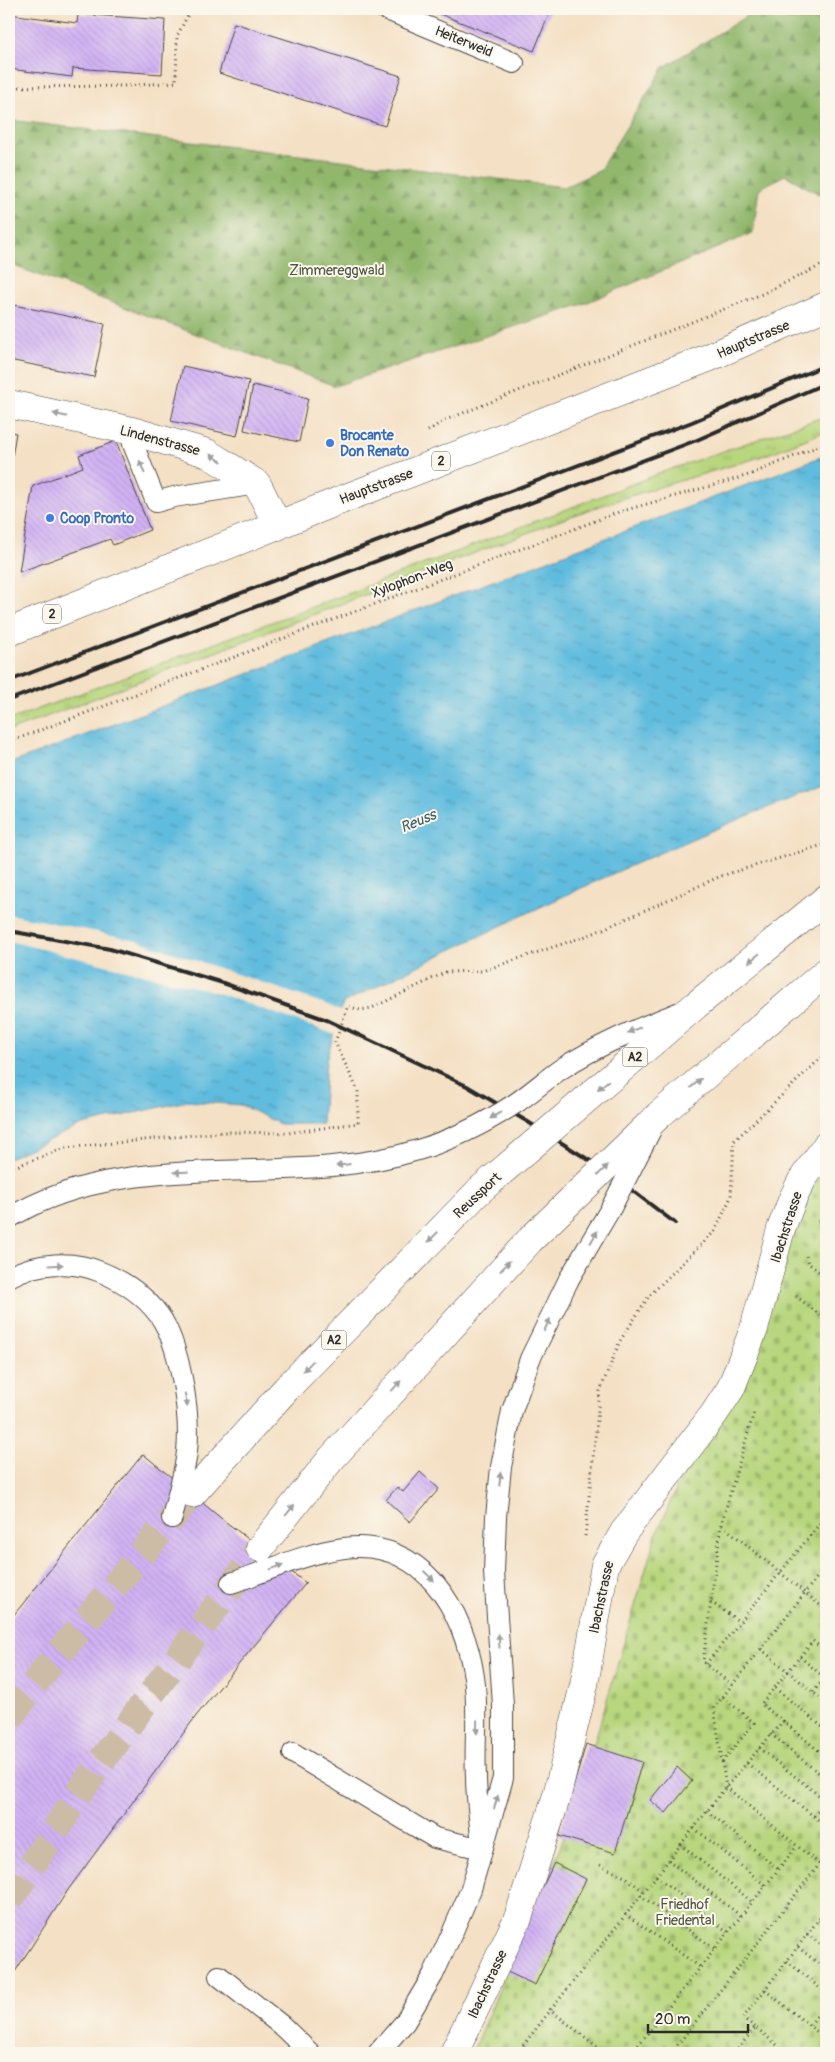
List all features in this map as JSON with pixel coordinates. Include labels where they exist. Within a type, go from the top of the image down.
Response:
[{"type":"main road","name":"Hauptstrasse","points":[[9,632],[708,358],[826,306]]},
{"type":"main road","name":"Lindenstrasse","points":[[9,404],[132,431],[207,452],[257,484]]},
{"type":"main road","points":[[257,484],[278,526]]},
{"type":"main road","name":"Reussport","points":[[192,1494],[286,1389],[480,1190],[696,1005],[826,899]]},
{"type":"main road","points":[[260,1548],[331,1459],[530,1240],[659,1115],[826,972]]},
{"type":"main road","name":"Ibachstrasse","points":[[454,2053],[518,1918],[557,1795],[584,1685],[605,1565],[624,1532],[714,1414],[730,1388],[754,1329],[782,1229],[793,1198],[802,1180],[826,1146]]},
{"type":"lane","name":"Heiterweid","points":[[385,9],[514,63]]},
{"type":"lane","points":[[132,431],[133,444],[156,502],[174,497],[257,484]]},
{"type":"lane","points":[[9,1218],[48,1198],[86,1186],[131,1177],[170,1173],[322,1168],[358,1163],[418,1150],[450,1139],[484,1123],[514,1105],[562,1069],[599,1048],[630,1032],[696,1005]]},
{"type":"lane","points":[[378,2053],[405,2022],[433,1976],[472,1889],[503,1778],[503,1705],[494,1572],[496,1517],[501,1468],[515,1403],[530,1359],[569,1279],[611,1208],[659,1115]]},
{"type":"lane","points":[[9,1277],[38,1266],[66,1264],[90,1268],[115,1278],[140,1294],[159,1315],[174,1353],[188,1402],[187,1452],[172,1518]]},
{"type":"lane","points":[[231,1583],[311,1556],[344,1548],[363,1548],[391,1552],[414,1562],[435,1582],[450,1604],[462,1631],[474,1676],[477,1721],[476,1776],[482,1849]]},
{"type":"lane","points":[[293,1754],[435,1838],[482,1849]]},
{"type":"lane","points":[[219,1976],[281,2024],[310,2053]]},
{"type":"path","points":[[9,87],[127,86],[176,82],[177,36],[191,9]]},
{"type":"path","points":[[443,421],[762,294],[826,263]]},
{"type":"path","name":"Xylophon-Weg","points":[[9,742],[619,512],[749,475],[826,443]]},
{"type":"path","points":[[9,1169],[65,1148],[223,1132],[288,1133],[358,1123],[358,1091],[335,1042],[348,1006],[360,1010],[372,1008],[446,972],[482,971],[592,934],[721,876],[826,844]]},
{"type":"path","points":[[584,1540],[600,1391],[620,1341],[649,1296],[715,1230],[731,1197],[734,1141],[826,1053]]},
{"type":"path","points":[[819,1221],[826,1227]]},
{"type":"path","points":[[808,1262],[826,1276]]},
{"type":"path","points":[[789,1291],[826,1320]]},
{"type":"path","points":[[706,1664],[826,1516]]},
{"type":"path","points":[[732,1685],[703,1662],[721,1525],[826,1610]]},
{"type":"path","points":[[819,1864],[726,1787],[714,1708],[826,1566]]},
{"type":"path","points":[[711,1602],[740,1622]]},
{"type":"path","points":[[826,1652],[813,1642],[761,1704],[826,1757]]},
{"type":"path","points":[[761,1649],[826,1703]]},
{"type":"path","points":[[800,1657],[826,1678],[813,1692]]},
{"type":"path","points":[[775,1688],[826,1730]]},
{"type":"path","points":[[722,1763],[754,1723],[723,1697]]},
{"type":"path","points":[[517,2053],[549,2009],[680,1844],[783,1721]]},
{"type":"path","points":[[772,1734],[826,1779]]},
{"type":"path","points":[[759,1748],[826,1801],[814,1816]]},
{"type":"path","points":[[747,1763],[826,1826]]},
{"type":"path","points":[[707,1811],[778,1869]]},
{"type":"path","points":[[694,1828],[765,1885]]},
{"type":"path","points":[[680,1844],[752,1902]]},
{"type":"path","points":[[632,2053],[797,1846]]},
{"type":"path","points":[[671,2053],[826,1856]]},
{"type":"path","points":[[668,1860],[741,1916]]},
{"type":"path","points":[[600,1865],[627,1878],[643,1891]]},
{"type":"path","points":[[656,1876],[728,1932]]},
{"type":"path","points":[[640,1896],[715,1949]]},
{"type":"path","points":[[787,2053],[743,2018],[826,1910]]},
{"type":"path","points":[[625,1914],[700,1967]]},
{"type":"path","points":[[819,1920],[826,1926]]},
{"type":"path","points":[[807,1934],[826,1949]]},
{"type":"path","points":[[798,1947],[826,1970]]},
{"type":"path","points":[[787,1961],[826,1992]]},
{"type":"path","points":[[765,1990],[826,2039]]},
{"type":"path","points":[[810,2026],[826,2004]]},
{"type":"path","points":[[549,2009],[605,2053]]},
{"type":"path","points":[[822,2010],[826,2013]]},
{"type":"path","points":[[734,2053],[755,2028]]},
{"type":"path","points":[[522,2047],[530,2053]]},
{"type":"green space","name":"Zimmereggwald","points":[[758,9],[826,9],[826,198],[785,175],[759,189],[753,233],[583,304],[335,386],[9,264],[9,120],[564,187],[599,171],[664,67]]},
{"type":"green space","points":[[826,416],[826,431],[783,448],[751,460],[636,494],[574,515],[9,731],[9,720],[344,595],[671,469]]},
{"type":"green space","name":"Friedhof Friedental","points":[[826,1169],[826,2053],[472,2053],[571,1821],[656,1535],[807,1193]]},
{"type":"water","name":"Reuss","points":[[826,455],[826,785],[643,860],[462,944],[343,1003],[326,1060],[322,1124],[280,1124],[241,1105],[187,1101],[82,1125],[9,1158],[9,764]]},
{"type":"pier","points":[[9,914],[136,940],[325,1004],[343,1012],[336,1035],[215,992],[9,941]]},
{"type":"building","points":[[427,9],[551,9],[534,51]]},
{"type":"building","points":[[9,14],[77,23],[78,14],[165,20],[162,74],[73,68],[72,77],[9,69]]},
{"type":"building","points":[[234,23],[401,76],[385,126],[219,73]]},
{"type":"building","points":[[9,304],[105,324],[94,377],[9,360]]},
{"type":"building","points":[[183,366],[249,381],[237,436],[171,421]]},
{"type":"building","points":[[253,385],[308,398],[299,442],[244,430]]},
{"type":"building","points":[[9,432],[16,433],[10,469],[9,469]]},
{"type":"building","points":[[116,441],[150,530],[113,545],[110,539],[19,572],[33,486],[83,467],[79,455]]},
{"type":"building","points":[[143,1454],[222,1519],[306,1583],[196,1716],[68,1890],[9,1981],[9,1621]]},
{"type":"building","points":[[420,1472],[439,1489],[410,1522],[386,1500],[397,1487],[403,1492]]},
{"type":"building","points":[[586,1744],[642,1762],[615,1853],[559,1836]]},
{"type":"building","points":[[677,1767],[692,1781],[666,1813],[650,1800]]},
{"type":"building","points":[[554,1863],[586,1879],[535,1985],[503,1970]]},
{"type":"tunnel","points":[[9,1718],[45,1670],[189,1497]]},
{"type":"tunnel","points":[[9,1900],[96,1768],[260,1548]]},
{"type":"railway","points":[[9,681],[692,422],[826,365]]},
{"type":"railway","points":[[9,700],[697,440],[826,383]]},
{"type":"railway","points":[[9,931],[110,949],[223,983],[327,1020],[467,1086],[605,1170],[675,1223]]},
{"type":"place","name":"Brocante Don Renato","points":[[330,443]]},
{"type":"place","name":"Coop Pronto","points":[[50,518]]}]
